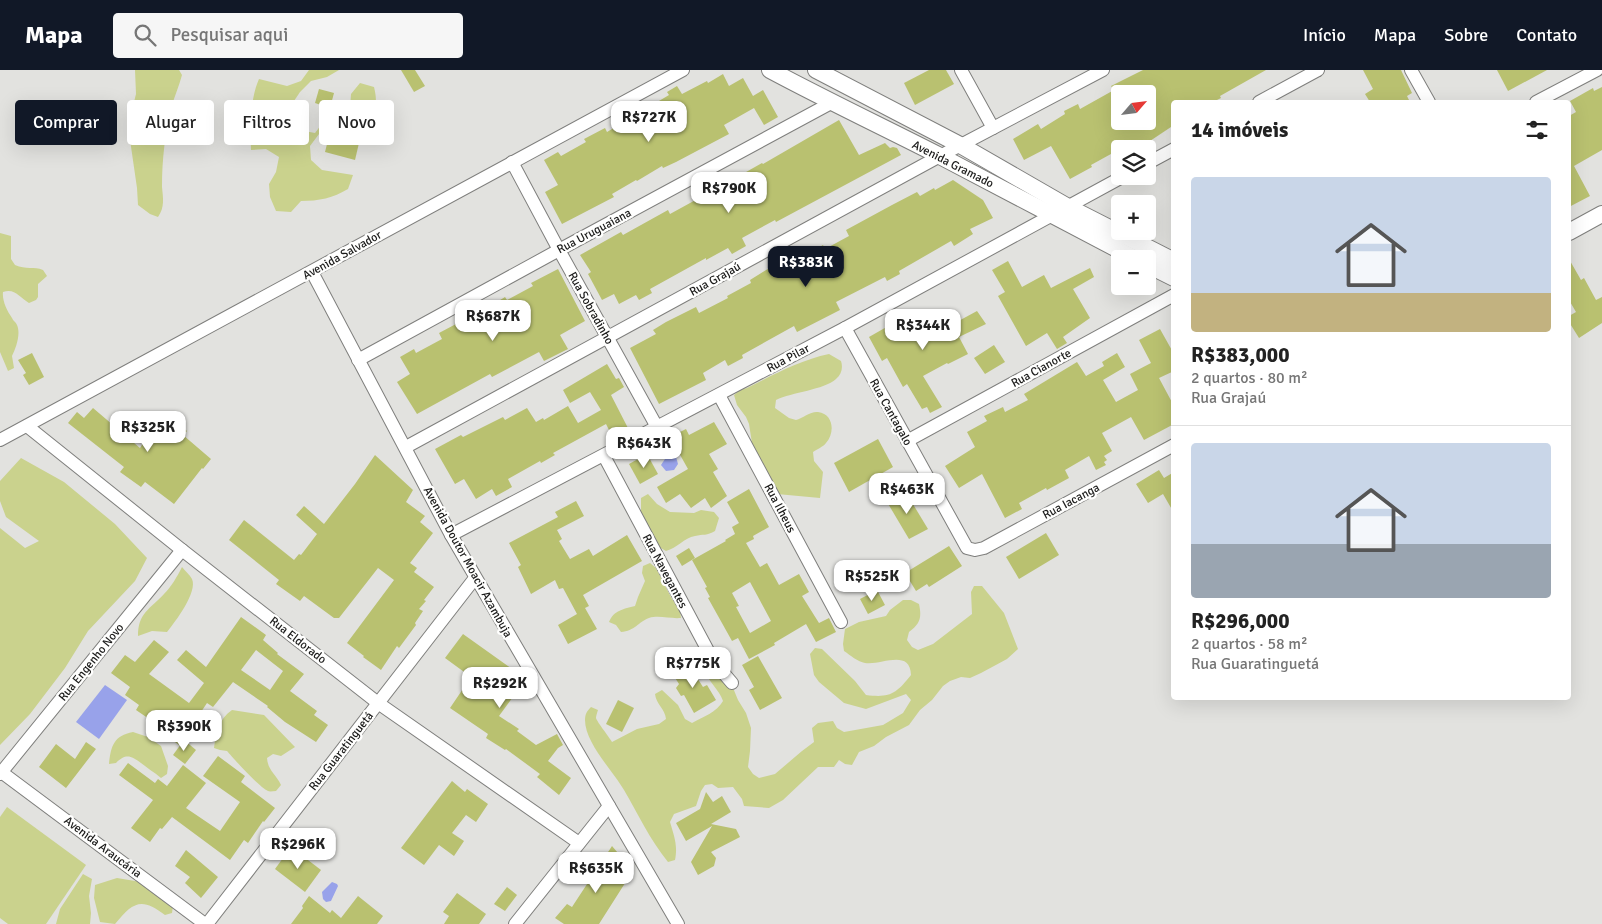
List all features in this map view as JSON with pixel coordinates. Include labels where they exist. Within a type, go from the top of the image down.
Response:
[{"type":"street","name":"Avenida Salvador","points":[[0,440],[683,70]]},
{"type":"street","name":"Avenida Gramado","points":[[770,70],[831,103],[940,156],[1118,250]]},
{"type":"street","name":"Avenida Gramado","points":[[816,70],[962,146],[1068,207],[1171,259]]},
{"type":"street","points":[[961,70],[993,128]]},
{"type":"street","name":"Rua Grajaú","points":[[406,448],[940,156],[1103,70]]},
{"type":"street","points":[[1262,100],[1318,70]]},
{"type":"street","points":[[1411,70],[1428,100]]},
{"type":"street","points":[[1540,100],[1597,70]]},
{"type":"street","name":"Rua Uruguaiana","points":[[358,360],[831,103]]},
{"type":"street","points":[[1156,159],[1171,151]]},
{"type":"street","name":"Rua Sobradinho","points":[[512,162],[657,427]]},
{"type":"street","name":"Rua Pilar","points":[[450,535],[604,456],[845,328],[1111,183]]},
{"type":"street","points":[[1571,231],[1602,214]]},
{"type":"street","points":[[1156,269],[1171,276]]},
{"type":"street","name":"Avenida Doutor Moacir Azambuja","points":[[312,272],[450,535],[678,924]]},
{"type":"street","name":"Rua Cianorte","points":[[907,441],[1171,297]]},
{"type":"street","name":"Rua Cantagalo","points":[[845,328],[967,548]]},
{"type":"street","name":"Rua Ilheus","points":[[719,395],[840,622]]},
{"type":"street","name":"Rua Eldorado","points":[[27,426],[378,703],[579,843]]},
{"type":"street","name":"Rua Iacanga","points":[[967,548],[975,550],[984,548],[1171,447]]},
{"type":"street","name":"Rua Navegantes","points":[[604,456],[714,662],[732,683]]},
{"type":"street","name":"Rua Engenho Novo","points":[[0,772],[182,550]]},
{"type":"street","name":"Rua Guaratinguetá","points":[[206,924],[475,578]]},
{"type":"street","name":"Avenida Araucária","points":[[0,772],[206,924]]},
{"type":"street","points":[[515,924],[609,806]]},
{"type":"green space","points":[[135,70],[179,70],[182,75],[174,100],[134,100]]},
{"type":"green space","points":[[309,70],[339,70],[327,77],[311,81],[295,100],[253,100],[259,79],[287,86],[301,81]]},
{"type":"green space","points":[[360,83],[374,87],[376,100],[351,100],[351,94]]},
{"type":"green space","points":[[319,128],[319,134],[310,146],[311,160],[322,170],[353,175],[348,189],[337,195],[301,201],[291,212],[276,211],[270,197],[269,184],[276,172],[279,157],[266,149],[251,150],[251,145],[309,145],[309,132],[315,133]]},
{"type":"green space","points":[[131,145],[164,145],[163,202],[162,210],[158,217],[150,214],[138,205]]},
{"type":"green space","points":[[0,233],[11,236],[11,259],[15,265],[43,270],[47,276],[38,284],[38,297],[36,300],[29,303],[14,292],[3,292],[5,306],[17,324],[18,329],[18,337],[12,356],[14,368],[8,371],[0,352]]},
{"type":"green space","points":[[829,354],[841,361],[842,370],[838,377],[824,386],[776,400],[775,408],[789,418],[796,420],[818,412],[823,413],[830,420],[832,429],[829,439],[823,446],[813,452],[814,461],[823,472],[820,498],[777,494],[754,456],[749,424],[737,405],[734,395],[740,390],[787,368]]},
{"type":"green space","points":[[21,458],[64,482],[115,524],[147,558],[135,581],[88,631],[65,668],[30,714],[0,745],[0,528],[25,548],[39,541],[6,517],[0,501],[0,481]]},
{"type":"green space","points":[[648,494],[657,504],[670,512],[694,513],[701,510],[714,512],[719,518],[715,531],[691,537],[666,551],[659,547],[641,513],[641,498]]},
{"type":"green space","points":[[650,563],[656,568],[677,605],[681,618],[649,618],[630,630],[621,632],[616,625],[609,622],[617,612],[635,606],[645,581],[642,573],[643,566]]},
{"type":"green space","points":[[182,567],[192,579],[193,585],[189,599],[180,614],[167,632],[152,631],[138,636],[140,622],[143,617],[169,588]]},
{"type":"green space","points":[[974,586],[982,586],[1004,613],[1018,649],[1007,659],[981,673],[970,678],[961,677],[950,681],[920,710],[909,725],[886,737],[874,746],[859,752],[852,765],[845,764],[839,760],[834,767],[818,767],[783,800],[769,808],[744,806],[742,799],[733,787],[718,788],[712,784],[705,785],[696,806],[674,814],[670,822],[676,845],[675,860],[668,862],[662,854],[619,782],[594,747],[586,729],[586,713],[591,707],[598,710],[596,718],[612,742],[637,729],[659,724],[666,719],[655,694],[662,690],[678,705],[685,719],[692,723],[709,714],[723,701],[705,671],[709,665],[731,683],[746,713],[751,728],[748,767],[759,778],[775,774],[814,742],[812,728],[818,723],[833,721],[837,728],[844,732],[883,725],[903,713],[911,700],[906,694],[866,709],[844,703],[819,682],[814,675],[810,654],[815,648],[822,649],[855,681],[866,695],[887,695],[901,687],[911,675],[906,662],[893,660],[871,663],[857,660],[844,651],[845,629],[859,622],[886,616],[890,610],[903,600],[911,600],[919,604],[920,617],[916,626],[909,632],[907,640],[912,647],[918,650],[933,644],[972,614],[971,592]]},
{"type":"green space","points":[[232,710],[264,715],[295,747],[281,756],[273,754],[267,758],[271,769],[281,785],[276,791],[269,791],[259,784],[227,751],[214,748],[219,726],[224,717]]},
{"type":"green space","points":[[133,732],[148,737],[161,746],[168,766],[167,774],[161,778],[131,757],[126,757],[116,763],[109,764],[112,747],[115,742],[122,736]]},
{"type":"green space","points":[[7,807],[86,865],[46,924],[8,924],[0,918],[0,817]]},
{"type":"green space","points":[[83,874],[92,879],[89,896],[90,924],[56,924],[60,909]]},
{"type":"green space","points":[[117,878],[141,882],[173,906],[172,913],[165,915],[149,905],[137,904],[127,911],[115,924],[100,922],[94,898],[95,885]]},
{"type":"water","points":[[671,454],[676,457],[678,464],[674,470],[666,471],[661,465]]},
{"type":"water","points":[[105,685],[127,700],[99,739],[76,722]]},
{"type":"water","points":[[332,882],[338,886],[331,901],[326,902],[323,899],[322,892]]},
{"type":"building","points":[[401,70],[415,70],[425,86],[414,92]]},
{"type":"building","points":[[929,70],[946,70],[954,84],[915,105],[904,83]]},
{"type":"building","points":[[1143,70],[1266,70],[1220,96],[1221,98],[1217,100],[1171,100],[1171,127],[1152,140],[1111,140],[1111,154],[1070,179],[1051,146],[1024,160],[1013,139],[1038,124],[1041,129],[1065,114],[1064,111],[1078,104],[1080,109],[1111,92],[1111,130],[1156,130],[1156,85],[1113,85]]},
{"type":"building","points":[[1363,70],[1401,70],[1412,93],[1407,96],[1409,100],[1369,100],[1365,94],[1373,89]]},
{"type":"building","points":[[1497,70],[1547,70],[1508,91]]},
{"type":"building","points":[[723,74],[729,86],[743,78],[753,96],[763,90],[778,117],[764,125],[754,108],[724,125],[729,134],[676,162],[663,168],[662,166],[636,180],[612,194],[614,197],[562,224],[545,192],[558,185],[544,160],[558,152],[561,156],[586,142],[584,139],[605,128],[607,132],[669,95],[667,92],[677,86],[682,94],[707,81],[708,83]]},
{"type":"building","points":[[1602,87],[1602,150],[1574,166],[1590,196],[1571,206],[1571,115],[1576,112],[1571,100],[1593,88],[1594,91]]},
{"type":"building","points":[[319,89],[334,93],[332,100],[319,100],[319,104],[315,103]]},
{"type":"building","points":[[839,120],[859,155],[885,143],[890,148],[897,148],[901,155],[776,222],[775,220],[742,238],[746,246],[732,254],[728,248],[706,260],[706,258],[650,289],[652,293],[639,300],[636,295],[619,304],[614,294],[602,300],[588,274],[591,272],[580,255],[621,232],[623,235],[668,210],[670,214],[701,197],[699,192],[710,186],[711,189],[738,174],[739,176],[763,164]]},
{"type":"building","points":[[327,145],[359,145],[355,160],[325,152]]},
{"type":"building","points":[[953,180],[983,200],[993,218],[970,229],[973,234],[954,246],[951,241],[899,271],[900,274],[887,281],[885,277],[836,302],[840,310],[797,332],[794,326],[742,355],[743,358],[728,366],[725,360],[703,373],[706,380],[659,404],[630,348],[656,334],[653,330],[696,307],[699,313],[728,298],[727,296],[751,283],[750,280],[771,267],[776,276],[805,259],[804,256],[823,245],[825,249],[849,236],[846,230],[892,205],[917,192],[920,196]]},
{"type":"building","points":[[1008,261],[1022,287],[1044,275],[1051,288],[1090,268],[1094,277],[1073,289],[1090,318],[1063,337],[1067,343],[1057,349],[1047,333],[1026,346],[998,296],[1005,292],[992,270]]},
{"type":"building","points":[[1571,262],[1581,280],[1584,278],[1596,300],[1602,297],[1602,323],[1579,338],[1571,325],[1571,315],[1576,312],[1571,303]]},
{"type":"building","points":[[558,269],[585,321],[560,335],[568,349],[544,361],[539,352],[492,377],[490,374],[417,414],[397,382],[410,374],[400,357],[414,349],[416,353],[442,339],[439,333],[456,324],[459,330],[486,313],[484,310],[505,297],[507,300],[533,286],[531,283]]},
{"type":"building","points":[[977,311],[986,324],[959,337],[968,354],[923,376],[942,407],[930,413],[927,407],[922,409],[907,384],[903,387],[887,358],[882,361],[869,337],[897,321],[900,326],[921,315],[927,326],[947,314],[953,324]]},
{"type":"building","points":[[1160,329],[1171,349],[1171,372],[1159,378],[1171,400],[1171,426],[1144,440],[1131,417],[1102,433],[1112,451],[1104,456],[1107,460],[1104,462],[1106,465],[1096,470],[1089,456],[1065,470],[1069,478],[1019,503],[1022,509],[1005,518],[982,474],[959,488],[945,466],[975,447],[967,432],[987,421],[984,416],[1003,407],[1005,412],[1028,400],[1024,394],[1077,362],[1086,376],[1104,366],[1102,362],[1117,353],[1125,367],[1103,380],[1116,402],[1138,390],[1130,374],[1151,363],[1139,340]]},
{"type":"building","points":[[994,345],[1005,362],[985,374],[974,358]]},
{"type":"building","points":[[32,353],[44,377],[29,385],[23,375],[26,373],[18,360]]},
{"type":"building","points":[[607,364],[616,379],[619,378],[624,387],[611,395],[630,432],[614,440],[606,424],[553,453],[555,455],[541,463],[540,461],[508,479],[512,487],[496,496],[492,489],[476,499],[464,479],[455,484],[435,449],[461,435],[463,437],[503,417],[505,420],[527,408],[536,422],[543,418],[544,420],[568,406],[578,423],[601,410],[590,392],[570,403],[563,390]]},
{"type":"building","points":[[93,408],[140,448],[166,414],[187,431],[183,435],[211,459],[174,504],[145,482],[141,487],[120,472],[124,467],[68,423],[77,412],[84,418]]},
{"type":"building","points":[[714,422],[727,444],[709,454],[718,469],[713,472],[727,496],[711,508],[705,498],[691,508],[680,494],[666,503],[657,487],[688,469],[670,437],[686,429],[689,435]]},
{"type":"building","points":[[878,439],[893,467],[849,492],[834,463]]},
{"type":"building","points":[[647,454],[658,474],[640,484],[629,464]]},
{"type":"building","points":[[375,455],[413,490],[406,502],[425,516],[420,522],[433,533],[410,563],[417,568],[414,572],[434,587],[419,609],[423,611],[415,623],[416,625],[399,648],[397,646],[381,670],[347,643],[394,580],[378,568],[339,618],[334,618],[304,596],[300,601],[276,584],[279,580],[229,540],[244,520],[294,560],[299,554],[301,555],[317,534],[296,515],[304,506],[324,524]]},
{"type":"building","points":[[1159,470],[1164,478],[1171,474],[1171,508],[1163,494],[1148,503],[1136,484]]},
{"type":"building","points":[[749,489],[769,527],[753,536],[754,539],[746,543],[760,567],[767,563],[779,585],[799,574],[809,592],[802,596],[819,623],[829,618],[836,632],[816,642],[806,624],[774,643],[775,645],[749,659],[738,638],[732,641],[708,598],[710,597],[705,588],[707,587],[692,560],[735,534],[732,527],[739,523],[727,502]],"holes":[[[750,582],[771,621],[750,633],[736,607],[739,606],[732,593]]]},
{"type":"building","points":[[905,491],[928,529],[909,539],[887,502]]},
{"type":"building","points":[[576,501],[584,516],[557,530],[562,539],[559,541],[570,559],[589,549],[593,556],[627,535],[642,561],[583,595],[589,606],[585,608],[597,629],[568,644],[558,625],[577,614],[563,588],[559,589],[555,580],[531,594],[518,567],[521,565],[509,543],[558,517],[555,512]]},
{"type":"building","points":[[1046,533],[1059,555],[1019,579],[1006,557]]},
{"type":"building","points":[[949,546],[962,566],[929,587],[927,584],[916,591],[905,573]]},
{"type":"building","points":[[689,548],[695,558],[682,566],[676,556]]},
{"type":"building","points":[[877,590],[885,605],[868,614],[860,599]]},
{"type":"building","points":[[241,617],[266,635],[263,640],[277,654],[304,674],[290,691],[317,711],[314,715],[328,725],[316,742],[285,722],[268,706],[233,682],[213,707],[207,703],[179,745],[153,726],[155,723],[136,710],[139,705],[125,695],[130,687],[111,673],[125,655],[135,662],[154,640],[169,652],[149,674],[189,703],[204,683],[177,660],[186,650],[206,667]],"holes":[[[256,650],[283,671],[270,690],[241,670]]]},
{"type":"building","points":[[463,634],[519,674],[523,683],[499,716],[519,729],[517,731],[536,745],[557,734],[563,745],[558,748],[548,761],[571,778],[559,795],[537,777],[540,774],[506,749],[486,738],[488,734],[450,708],[471,677],[445,658]]},
{"type":"building","points":[[758,656],[782,698],[760,710],[749,690],[754,687],[742,665]]},
{"type":"building","points":[[688,664],[703,687],[707,685],[716,700],[694,713],[684,695],[681,696],[676,688],[679,684],[672,673]]},
{"type":"building","points":[[618,700],[634,708],[622,732],[606,724]]},
{"type":"building","points":[[184,740],[196,750],[185,764],[173,755]]},
{"type":"building","points":[[86,742],[96,749],[66,788],[39,767],[56,744],[75,759]]},
{"type":"building","points":[[218,756],[245,776],[241,782],[275,808],[263,821],[248,843],[244,840],[230,860],[172,817],[162,829],[160,828],[150,842],[131,828],[153,800],[119,775],[128,763],[155,783],[158,779],[167,786],[183,765],[206,783],[186,808],[220,831],[240,802],[203,776]]},
{"type":"building","points":[[452,781],[465,792],[467,789],[488,804],[476,822],[466,815],[452,833],[464,841],[454,856],[439,845],[424,865],[401,848]]},
{"type":"building","points":[[706,792],[713,802],[722,796],[731,812],[711,824],[736,829],[740,837],[711,852],[716,858],[714,866],[698,875],[691,862],[712,826],[686,841],[676,823],[700,809]]},
{"type":"building","points":[[612,846],[623,859],[615,871],[627,880],[599,924],[564,924],[555,918],[567,904],[572,907]]},
{"type":"building","points":[[291,847],[321,870],[305,892],[275,869]]},
{"type":"building","points":[[186,850],[218,877],[201,898],[185,883],[190,877],[175,866]]},
{"type":"building","points":[[507,887],[517,895],[505,911],[494,904]]},
{"type":"building","points":[[457,893],[486,914],[479,924],[444,924],[449,916],[443,912]]},
{"type":"building","points":[[309,896],[330,913],[332,910],[341,918],[358,896],[383,916],[377,924],[291,924]]}]
